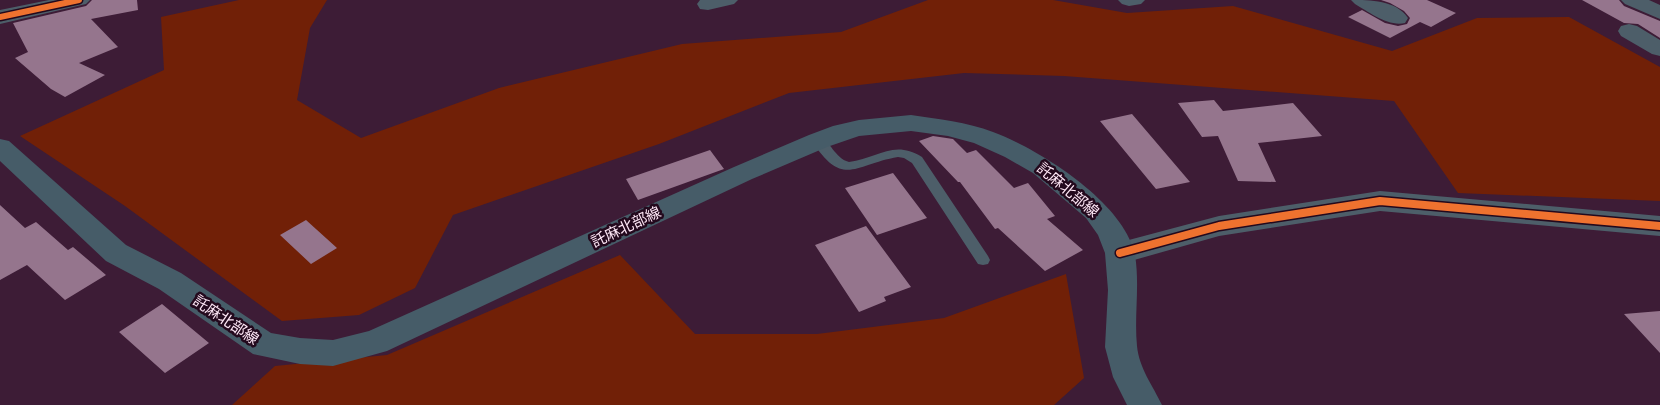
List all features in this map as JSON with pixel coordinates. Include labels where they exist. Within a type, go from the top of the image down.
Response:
[{"type":"main road","name":"託麻北部線","points":[[0,147],[116,253],[170,281],[264,345],[300,352],[333,353],[376,342],[743,173],[818,141],[851,130],[877,125],[911,123],[948,128],[983,137],[1042,166],[1096,211],[1111,232],[1120,253],[1123,290],[1121,347],[1130,377],[1145,405]]},
{"type":"street","points":[[0,17],[79,0]]},
{"type":"street","points":[[1129,0],[1134,0]]},
{"type":"street","points":[[1362,0],[1397,18]]},
{"type":"street","points":[[1632,0],[1660,13]]},
{"type":"street","points":[[1628,32],[1660,49]]},
{"type":"street","points":[[1120,253],[1219,226],[1380,201],[1660,226]]},
{"type":"lane","points":[[818,141],[839,164],[851,166],[897,152],[910,154],[917,160],[983,260]]},
{"type":"shaded area","points":[[239,0],[327,0],[310,28],[297,100],[361,138],[499,88],[682,44],[841,32],[928,0],[1053,0],[1127,13],[1233,6],[1392,51],[1477,18],[1569,17],[1660,67],[1660,201],[1458,193],[1394,101],[1064,76],[964,73],[789,93],[659,144],[453,215],[415,288],[359,315],[282,321],[125,206],[20,136],[164,70],[161,17]]},
{"type":"shaded area","points":[[620,255],[695,334],[817,334],[944,318],[1066,274],[1084,378],[1054,405],[232,405],[275,366],[387,355]]},
{"type":"building","points":[[92,0],[137,0],[138,10],[91,19],[118,47],[79,63],[105,75],[65,97],[51,89],[15,58],[28,52],[13,23],[86,6]]},
{"type":"building","points":[[1381,0],[1427,0],[1456,13],[1431,27],[1420,22],[1390,38],[1348,17],[1362,10],[1385,23],[1398,26],[1407,24],[1410,18],[1404,11]]},
{"type":"building","points":[[1582,0],[1619,0],[1624,6],[1660,21],[1660,38],[1638,24],[1624,23]]},
{"type":"building","points":[[1214,100],[1223,111],[1293,103],[1322,136],[1258,143],[1276,182],[1238,181],[1218,136],[1202,137],[1178,103]]},
{"type":"building","points":[[1132,114],[1190,182],[1156,189],[1100,121]]},
{"type":"building","points":[[933,136],[953,139],[967,153],[976,150],[1014,188],[1028,183],[1055,216],[1047,219],[1083,250],[1045,271],[998,228],[995,229],[960,182],[919,141]]},
{"type":"building","points":[[710,150],[724,169],[638,200],[626,179]]},
{"type":"building","points":[[893,173],[927,218],[877,235],[845,188]]},
{"type":"building","points":[[0,205],[25,228],[36,222],[68,250],[73,247],[106,275],[65,300],[27,265],[0,280]]},
{"type":"building","points":[[306,220],[337,248],[311,264],[280,235]]},
{"type":"building","points":[[866,226],[911,287],[884,297],[886,301],[859,312],[815,245]]},
{"type":"building","points":[[162,304],[209,343],[165,373],[119,332]]},
{"type":"building","points":[[1660,311],[1660,353],[1624,314]]},
{"type":"cycle path","points":[[0,17],[79,0]]},
{"type":"cycle path","points":[[1120,253],[1219,226],[1380,201],[1660,226]]}]
